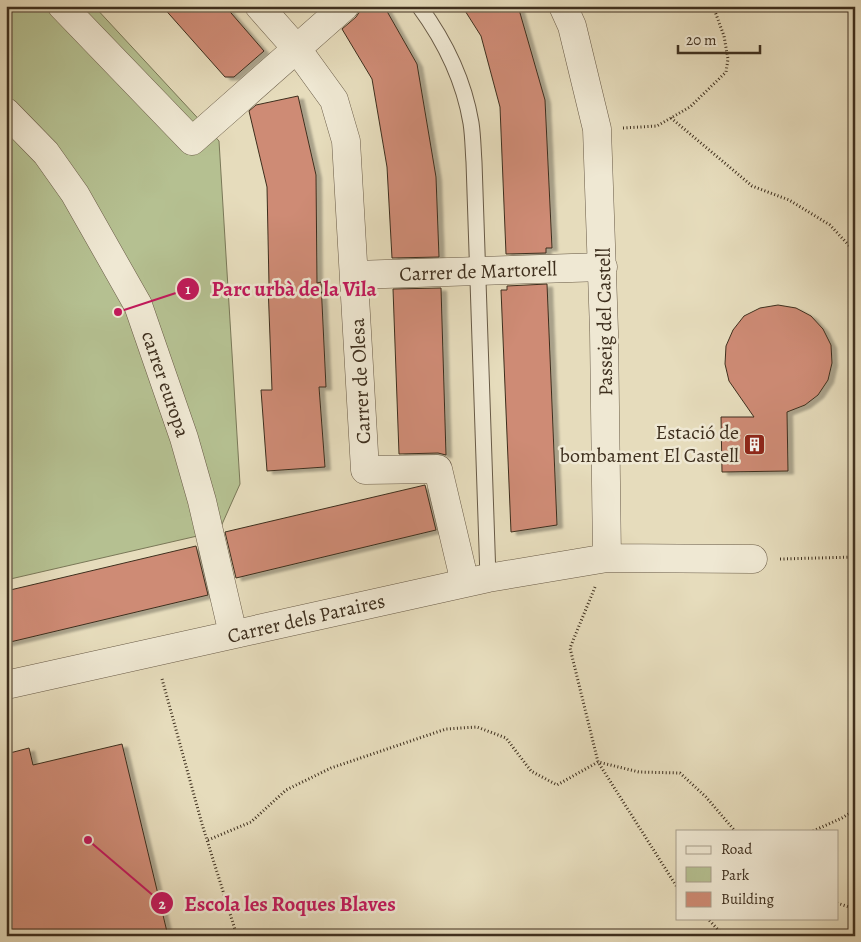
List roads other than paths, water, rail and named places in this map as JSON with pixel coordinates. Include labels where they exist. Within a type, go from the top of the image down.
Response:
[{"type":"street","points":[[62,6],[192,141],[345,6]]},
{"type":"street","name":"Carrer de Olesa","points":[[260,6],[297,48],[334,100],[346,141],[365,470],[438,469],[477,580]]},
{"type":"street","name":"Passeig del Castell","points":[[563,6],[572,26],[597,129],[603,266],[608,558]]},
{"type":"street","name":"carrer europa","points":[[6,112],[46,153],[75,194],[138,304],[162,370],[192,466],[233,634]]},
{"type":"street","name":"Carrer de Martorell","points":[[354,275],[603,266]]},
{"type":"street","points":[[608,558],[753,559]]},
{"type":"street","name":"Carrer dels Paraires","points":[[6,685],[477,580],[608,558]]},
{"type":"lane","points":[[419,6],[433,25],[450,57],[464,95],[471,123],[477,271],[477,580]]},
{"type":"place","name":"Parc urbà de la Vila","points":[[118,312]]},
{"type":"place","name":"Estació de bombament El Castell","points":[[755,444]]},
{"type":"place","name":"Escola les Roques Blaves","points":[[88,840]]}]
